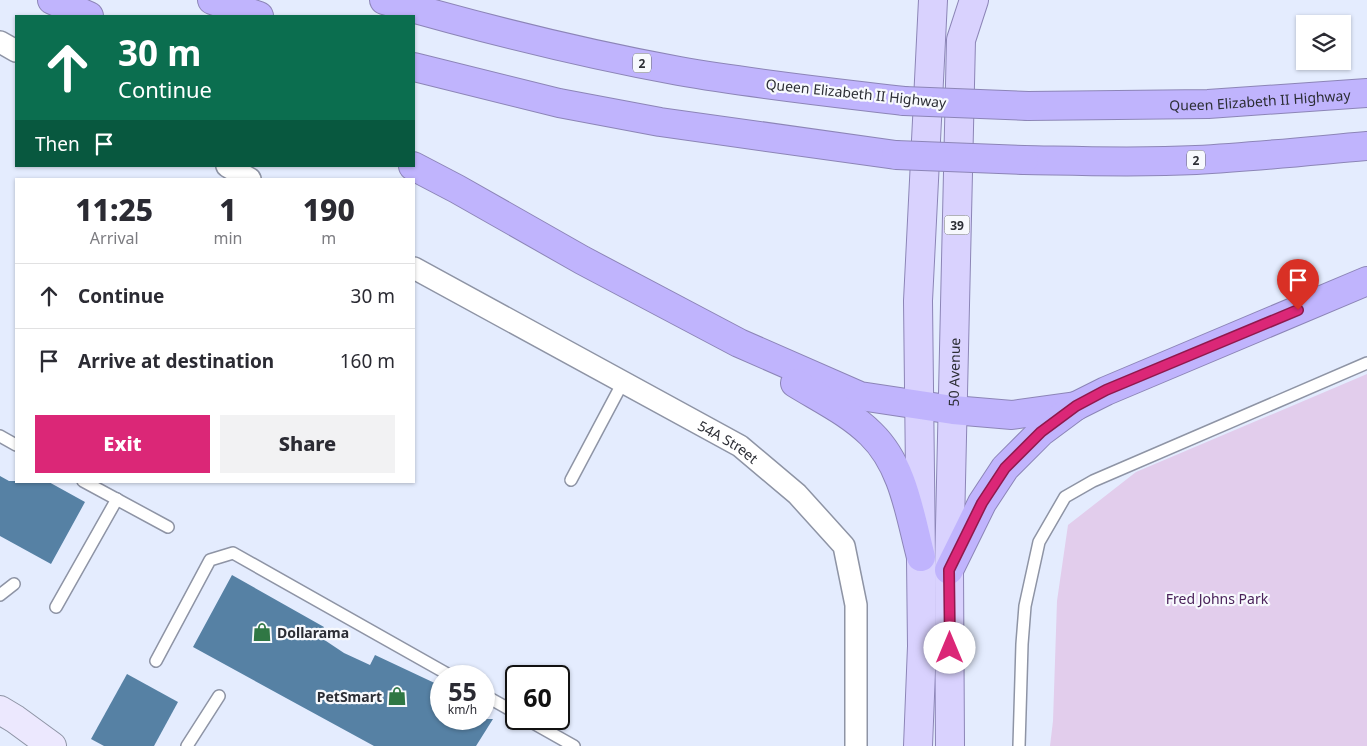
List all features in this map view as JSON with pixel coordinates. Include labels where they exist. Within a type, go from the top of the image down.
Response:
[{"type":"highway","points":[[52,0],[87,15]]},
{"type":"highway","points":[[212,0],[256,15]]},
{"type":"highway","name":"Queen Elizabeth II Highway","points":[[384,0],[446,18],[565,47],[679,71],[904,101],[1028,106],[1208,104],[1367,93]]},
{"type":"highway","name":"2","points":[[415,67],[559,103],[660,122],[896,155],[1098,162],[1194,160],[1367,146]]},
{"type":"highway","points":[[415,167],[582,260],[739,343],[860,396],[918,406],[1012,415],[1076,406]]},
{"type":"highway","points":[[949,570],[982,503],[1005,468],[1041,432],[1076,406],[1106,390],[1367,281]]},
{"type":"highway","points":[[739,343],[786,377],[854,420],[872,435],[887,455],[897,474],[905,495],[921,557]]},
{"type":"main road","points":[[918,746],[922,646],[918,302],[933,0]]},
{"type":"main road","points":[[961,40],[964,0]]},
{"type":"main road","name":"50 Avenue","points":[[950,746],[949,570],[961,40],[974,0]]},
{"type":"main road","points":[[921,234],[931,386],[941,402],[953,410]]},
{"type":"street","points":[[0,42],[15,50]]},
{"type":"street","points":[[229,167],[248,178]]},
{"type":"street","name":"54A Street","points":[[415,269],[740,446],[798,494],[844,546],[856,605],[856,746]]},
{"type":"street","points":[[0,710],[52,746]]},
{"type":"lane","points":[[1019,746],[1025,606],[1039,542],[1065,498],[1093,481],[1367,363]]},
{"type":"lane","points":[[571,480],[623,382]]},
{"type":"lane","points":[[0,436],[15,444]]},
{"type":"lane","points":[[87,483],[168,527]]},
{"type":"lane","points":[[56,607],[117,499]]},
{"type":"lane","points":[[156,661],[210,560],[232,553],[431,665]]},
{"type":"lane","points":[[0,596],[14,584]]},
{"type":"lane","points":[[187,746],[218,696]]},
{"type":"lane","points":[[546,730],[574,746]]},
{"type":"green space","name":"Fred Johns Park","points":[[1367,374],[1367,746],[1050,746],[1053,721],[1057,601],[1068,525],[1136,472]]},
{"type":"building","points":[[0,476],[9,481],[15,481],[15,483],[51,483],[85,502],[51,564],[0,536]]},
{"type":"building","points":[[232,575],[324,627],[320,637],[344,653],[370,665],[375,655],[430,681],[430,730],[486,730],[476,746],[374,746],[193,647]]},
{"type":"building","points":[[127,674],[178,702],[154,746],[104,746],[91,739]]},
{"type":"place","name":"Dollarama","points":[[262,632]]},
{"type":"place","name":"PetSmart","points":[[397,696]]},
{"type":"route","points":[[950,648],[949,570],[982,503],[1005,468],[1041,432],[1076,406],[1106,390],[1298,310]]}]
